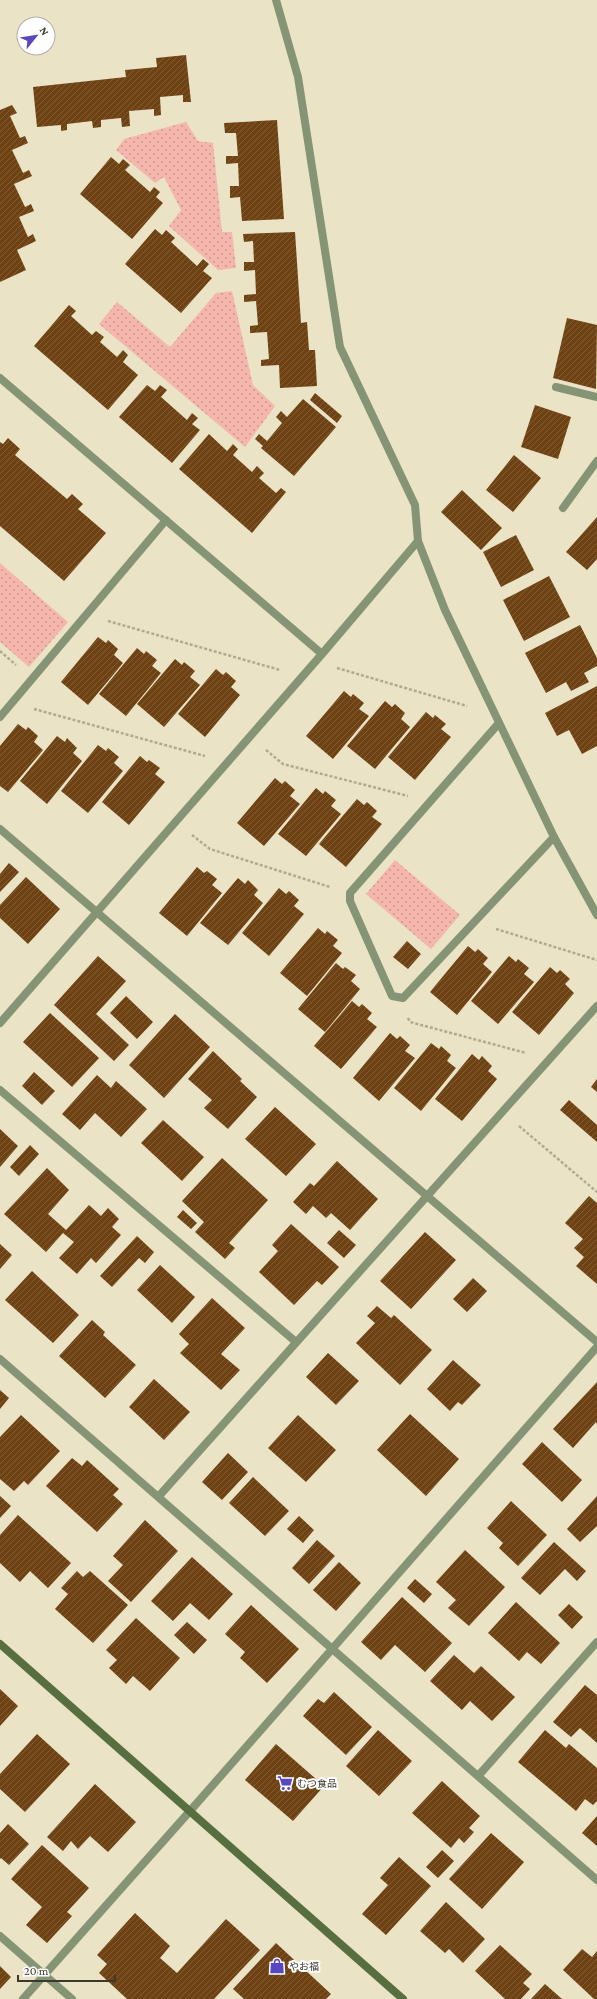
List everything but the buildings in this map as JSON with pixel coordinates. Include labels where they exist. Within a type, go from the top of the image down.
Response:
[{"type":"street","points":[[276,0],[298,77],[340,347],[415,505],[418,541],[444,610],[554,837],[597,914]]},
{"type":"street","points":[[0,378],[322,654]]},
{"type":"street","points":[[556,387],[597,397]]},
{"type":"street","points":[[562,508],[597,461]]},
{"type":"street","points":[[0,717],[166,520]]},
{"type":"street","points":[[0,1023],[95,912],[322,654],[418,541]]},
{"type":"street","points":[[499,723],[350,893],[350,901],[392,996],[403,998],[472,922],[554,837]]},
{"type":"street","points":[[0,829],[597,1342]]},
{"type":"street","points":[[159,1496],[296,1342],[504,1113],[597,1006]]},
{"type":"street","points":[[0,1090],[296,1342]]},
{"type":"street","points":[[23,1999],[597,1347]]},
{"type":"street","points":[[0,1358],[332,1649],[479,1775],[597,1880]]},
{"type":"street","points":[[479,1775],[597,1642]]},
{"type":"street","points":[[0,1644],[403,1999]]},
{"type":"street","points":[[0,1936],[72,1999]]},
{"type":"path","points":[[86,615],[280,670]]},
{"type":"path","points":[[333,667],[496,715]]},
{"type":"path","points":[[12,702],[206,756]]},
{"type":"path","points":[[263,747],[283,764],[431,801]]},
{"type":"path","points":[[189,832],[210,849],[350,893]]},
{"type":"path","points":[[472,922],[597,960]]},
{"type":"path","points":[[403,998],[404,1012],[410,1022],[550,1060]]},
{"type":"path","points":[[504,1113],[597,1192]]},
{"type":"shaded area","points":[[186,122],[198,141],[213,143],[222,232],[232,232],[236,268],[218,270],[169,226],[181,210],[164,177],[155,183],[116,150],[124,139]]},
{"type":"shaded area","points":[[232,291],[253,385],[275,406],[245,447],[99,324],[117,302],[170,347],[216,293]]},
{"type":"shaded area","points":[[0,563],[68,622],[29,667],[0,642]]},
{"type":"shaded area","points":[[395,860],[460,915],[431,949],[366,894]]},
{"type":"place","name":"むつ食品","points":[[285,1783]]},
{"type":"place","name":"やお福","points":[[277,1966]]}]
